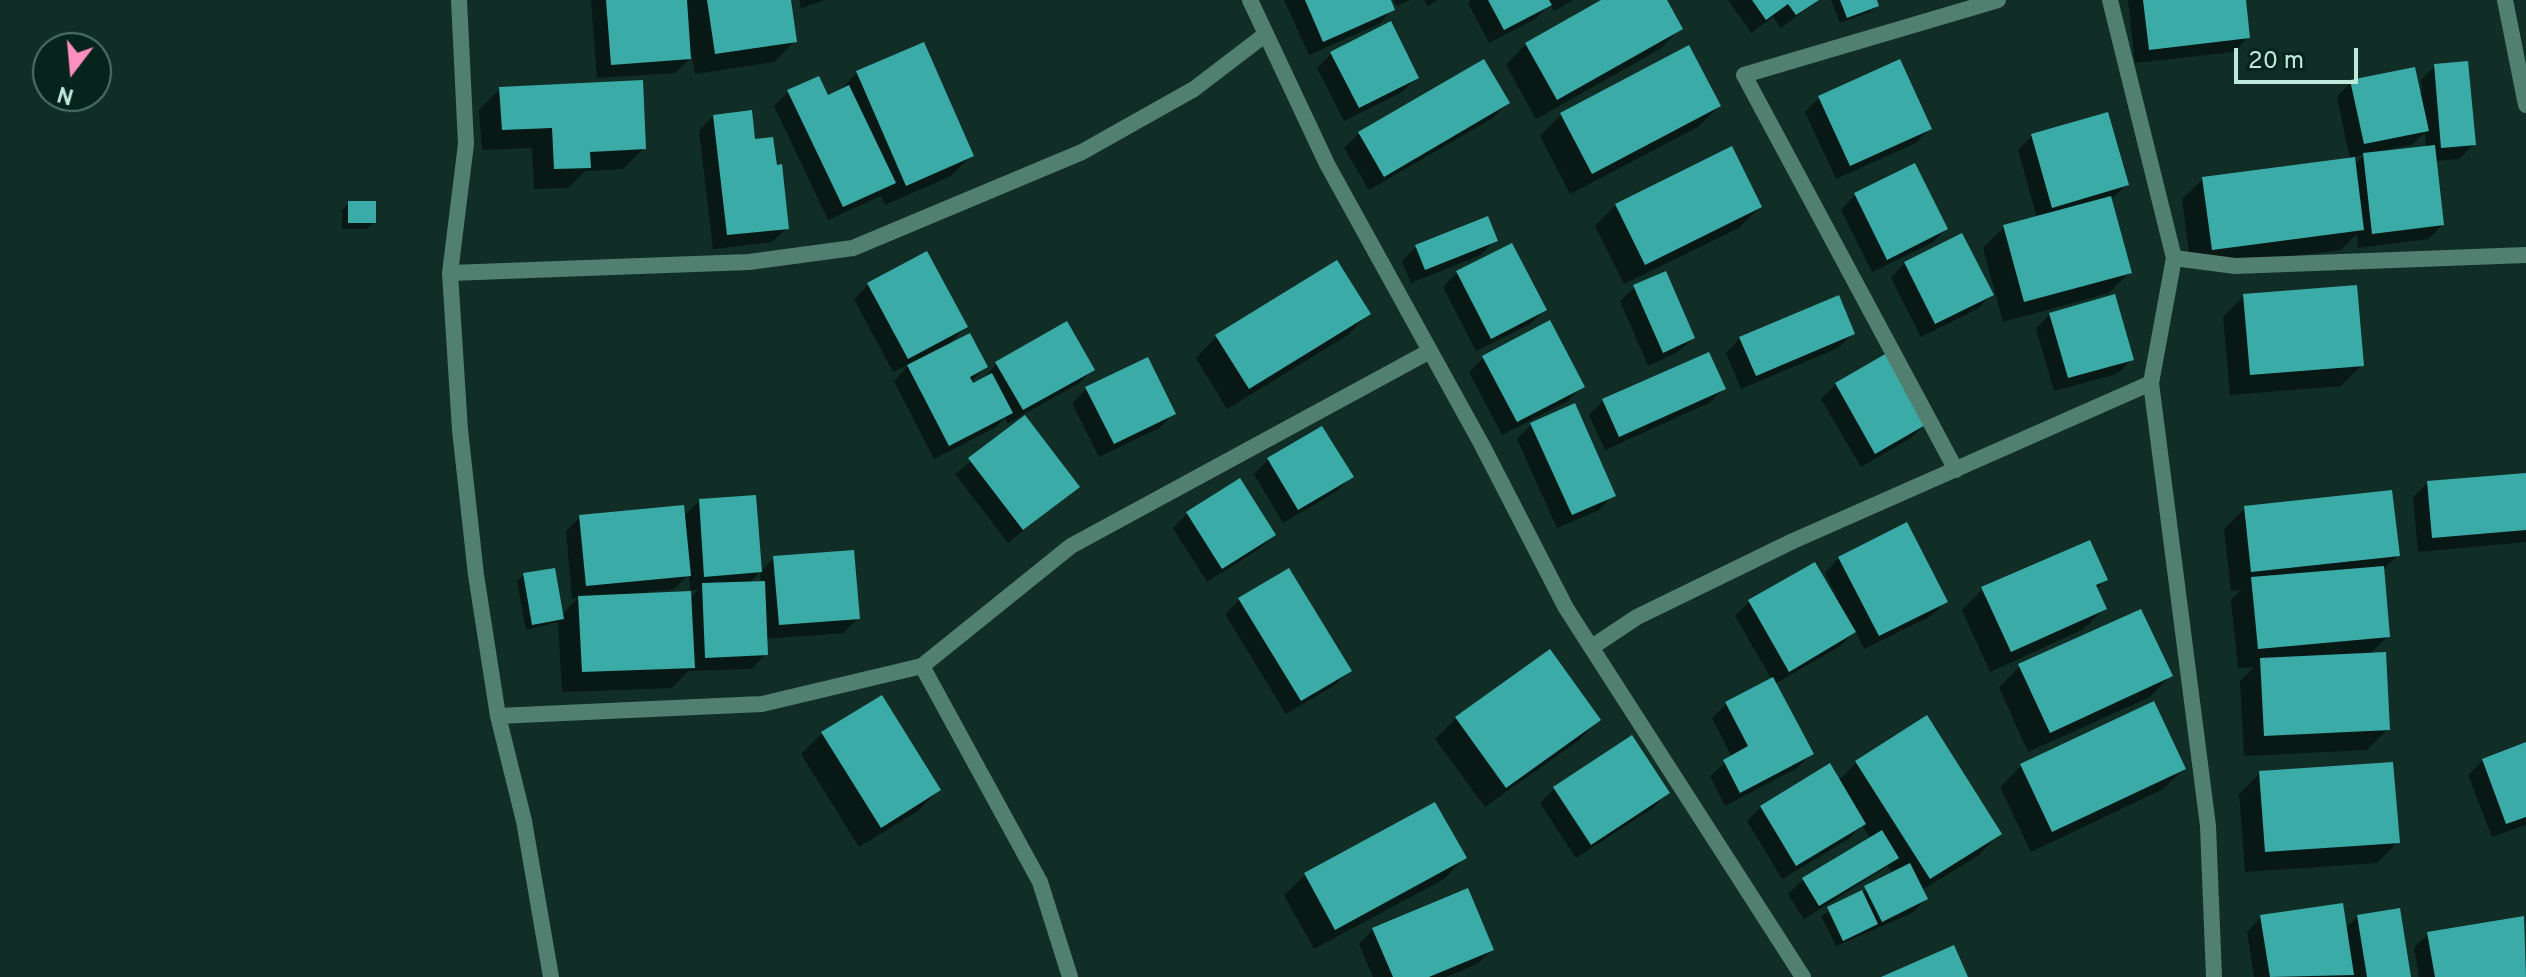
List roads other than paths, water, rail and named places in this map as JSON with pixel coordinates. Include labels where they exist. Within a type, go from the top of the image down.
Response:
[{"type":"street","points":[[459,0],[466,144],[450,273],[460,430],[476,575],[498,716],[524,821],[551,977]]},
{"type":"street","points":[[1250,0],[1327,164],[1566,608],[1803,977]]},
{"type":"street","points":[[1956,470],[1744,75],[1998,0]]},
{"type":"street","points":[[2110,0],[2174,258],[2151,383],[2208,826],[2214,977]]},
{"type":"street","points":[[2505,0],[2526,105]]},
{"type":"street","points":[[450,273],[523,273],[749,262],[853,248],[1082,152],[1194,89],[1266,34]]},
{"type":"street","points":[[2174,258],[2235,266],[2526,255]]},
{"type":"street","points":[[498,716],[762,704],[922,666],[1071,546],[1430,351]]},
{"type":"street","points":[[1592,647],[1637,617],[1793,541],[2151,383]]},
{"type":"street","points":[[922,666],[1040,882],[1070,977]]}]
